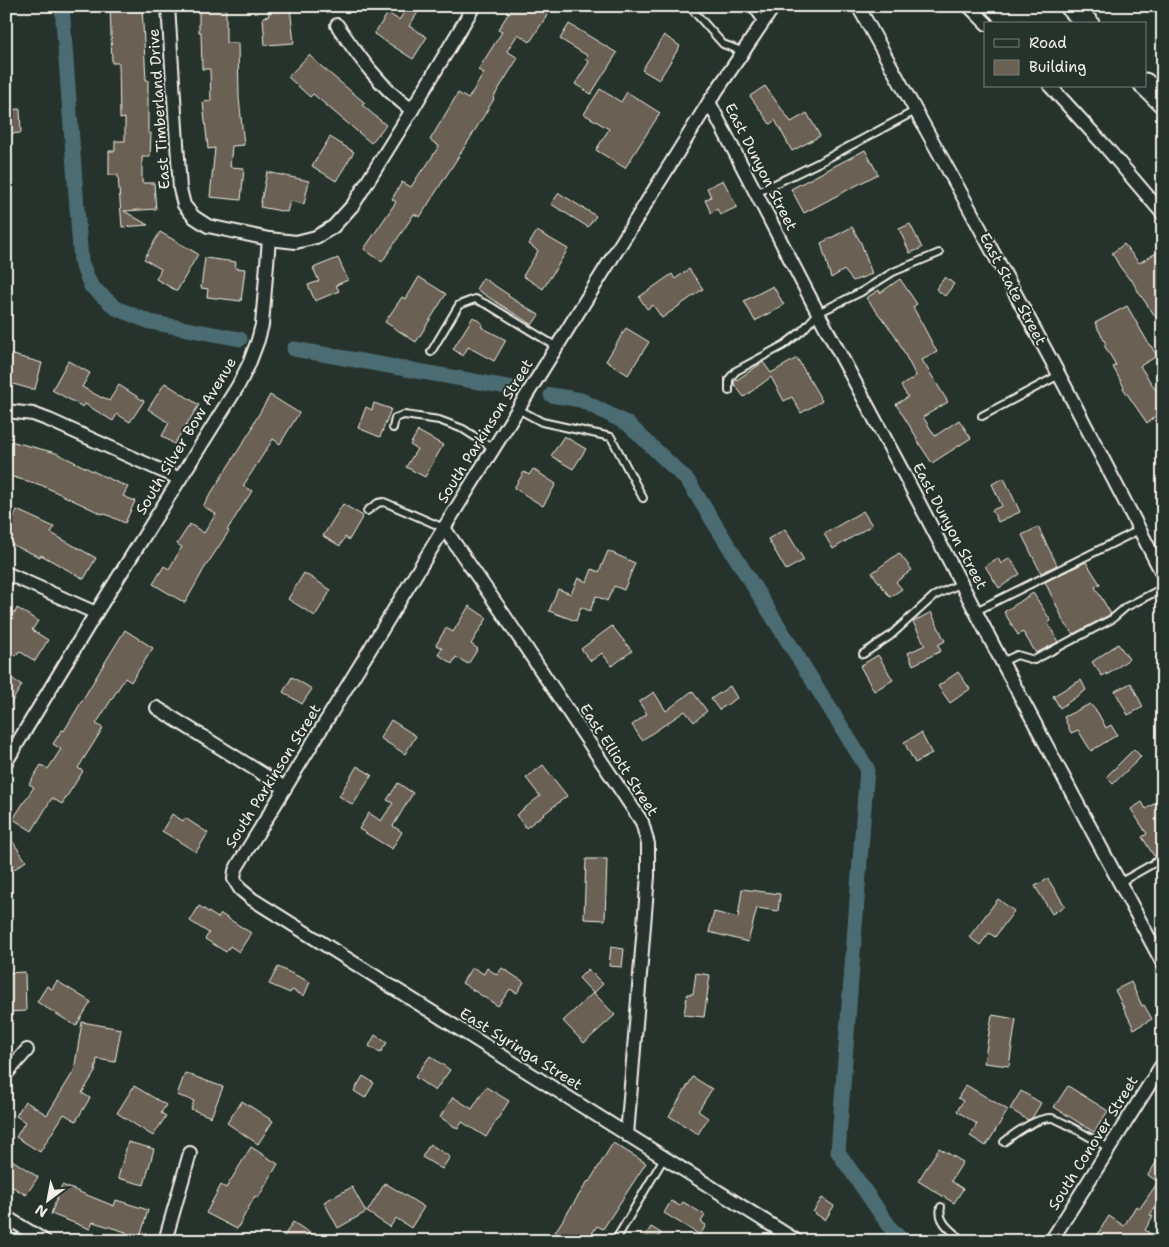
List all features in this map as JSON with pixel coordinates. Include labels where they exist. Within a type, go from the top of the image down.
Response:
[{"type":"highway","points":[[1071,6],[1086,22]]},
{"type":"highway","points":[[1146,85],[1163,102]]},
{"type":"street","name":"East Timberland Drive","points":[[168,6],[180,189],[184,205],[194,217],[208,226],[269,239]]},
{"type":"street","points":[[269,239],[296,242],[316,237],[333,227],[353,205],[474,6]]},
{"type":"street","name":"South Parkinson Street","points":[[234,879],[238,864],[444,528],[708,102],[774,6]]},
{"type":"street","name":"East State Street","points":[[858,6],[1059,375],[1163,575]]},
{"type":"street","points":[[969,6],[985,22]]},
{"type":"street","points":[[337,25],[375,76],[397,99],[412,110]]},
{"type":"street","points":[[1052,88],[1163,214]]},
{"type":"street","name":"East Dunyon Street","points":[[708,102],[1163,964]]},
{"type":"street","name":"South Silver Bow Avenue","points":[[6,762],[96,613],[238,386],[249,364],[262,325],[269,239]]},
{"type":"street","points":[[6,411],[33,414],[49,420],[180,479]]},
{"type":"street","name":"East Elliott Street","points":[[444,528],[642,822],[648,844],[648,876],[627,1134]]},
{"type":"street","points":[[6,573],[96,613]]},
{"type":"street","points":[[157,708],[285,788]]},
{"type":"street","name":"East Syringa Street","points":[[234,879],[240,889],[252,899],[797,1241]]},
{"type":"street","points":[[6,1074],[27,1050]]},
{"type":"street","name":"South Conover Street","points":[[1051,1241],[1163,1063]]},
{"type":"street","points":[[165,1241],[190,1153]]},
{"type":"street","points":[[6,1217],[44,1241]]},
{"type":"lane","points":[[689,6],[723,44],[744,52]]},
{"type":"lane","points":[[751,6],[763,24]]},
{"type":"lane","points":[[756,194],[915,111]]},
{"type":"lane","points":[[729,391],[729,379],[736,371],[802,332],[818,313],[861,292],[892,272],[939,253]]},
{"type":"lane","points":[[431,352],[459,305],[476,299],[557,347]]},
{"type":"lane","points":[[982,416],[1059,375]]},
{"type":"lane","points":[[518,409],[542,422],[611,437],[644,498]]},
{"type":"lane","points":[[393,428],[396,418],[404,415],[439,420],[463,429],[494,449]]},
{"type":"lane","points":[[367,511],[378,502],[384,502],[444,528]]},
{"type":"lane","points":[[976,612],[1139,530]]},
{"type":"lane","points":[[863,654],[890,636],[934,596],[962,583]]},
{"type":"lane","points":[[1002,662],[1017,655],[1034,660],[1112,619],[1126,607],[1163,588]]},
{"type":"lane","points":[[1120,882],[1163,858]]},
{"type":"lane","points":[[1004,1142],[1012,1135],[1041,1118],[1054,1118],[1109,1148]]},
{"type":"lane","points":[[615,1241],[664,1158]]},
{"type":"lane","points":[[941,1207],[939,1213],[942,1222],[963,1241]]},
{"type":"building","points":[[110,6],[142,6],[146,80],[148,80],[148,133],[151,133],[150,157],[142,157],[142,183],[154,183],[156,209],[124,211],[148,225],[122,227],[118,175],[109,175],[109,151],[115,151],[115,141],[125,141],[125,118],[120,119],[119,63],[112,63]]},
{"type":"building","points":[[199,6],[226,6],[226,43],[238,43],[239,98],[244,145],[232,146],[230,167],[244,168],[241,200],[210,197],[215,148],[208,149],[203,102],[211,101],[210,69],[202,69]]},
{"type":"building","points":[[408,6],[422,6],[409,26],[427,37],[413,59],[374,34],[388,13],[399,20]]},
{"type":"building","points":[[513,6],[540,6],[549,12],[530,42],[518,34],[507,51],[518,58],[494,99],[420,217],[414,214],[382,262],[364,249],[396,202],[392,199],[402,182],[411,187],[439,146],[430,140],[458,93],[468,99],[484,73],[478,70],[502,32],[498,30]]},
{"type":"building","points":[[290,7],[294,43],[265,45],[263,17],[269,16],[268,10]]},
{"type":"building","points":[[569,24],[617,53],[591,94],[575,84],[589,62],[585,59],[588,56],[560,39]]},
{"type":"building","points":[[664,35],[680,46],[659,80],[642,70]]},
{"type":"building","points":[[309,55],[365,103],[362,105],[386,125],[371,143],[313,94],[310,97],[288,77]]},
{"type":"building","points":[[765,86],[791,122],[807,113],[820,136],[792,151],[775,120],[770,124],[750,96]]},
{"type":"building","points":[[600,89],[621,102],[627,92],[660,113],[625,168],[596,150],[609,129],[584,114]]},
{"type":"building","points":[[20,109],[21,133],[6,134],[6,110]]},
{"type":"building","points":[[330,137],[354,152],[336,181],[312,166]]},
{"type":"building","points":[[865,150],[878,174],[804,213],[791,189]]},
{"type":"building","points":[[267,172],[309,181],[304,204],[290,201],[287,212],[260,207]]},
{"type":"building","points":[[723,180],[737,207],[720,215],[717,209],[711,213],[705,200],[711,197],[707,188]]},
{"type":"building","points":[[559,193],[596,216],[588,227],[551,204]]},
{"type":"building","points":[[910,224],[922,248],[910,253],[899,229]]},
{"type":"building","points":[[852,227],[861,243],[872,274],[853,281],[844,270],[831,278],[821,243]]},
{"type":"building","points":[[537,231],[568,249],[543,289],[523,276],[538,251],[529,244]]},
{"type":"building","points":[[160,232],[198,254],[177,291],[156,279],[161,269],[144,259]]},
{"type":"building","points":[[1124,244],[1139,263],[1163,249],[1163,327],[1112,253]]},
{"type":"building","points":[[205,258],[236,262],[235,268],[245,269],[241,301],[207,297],[208,289],[201,288]]},
{"type":"building","points":[[338,258],[348,280],[336,285],[339,291],[315,301],[308,285],[319,281],[313,268]]},
{"type":"building","points":[[689,269],[703,289],[662,318],[653,305],[647,309],[639,297],[672,274],[675,279]]},
{"type":"building","points":[[419,277],[446,294],[416,342],[385,322],[402,297],[406,299]]},
{"type":"building","points":[[945,277],[954,284],[945,296],[936,289]]},
{"type":"building","points":[[483,278],[539,315],[532,325],[476,289]]},
{"type":"building","points":[[900,279],[917,304],[913,307],[937,352],[922,360],[948,402],[923,417],[935,436],[959,420],[971,438],[932,463],[896,404],[908,397],[901,386],[916,376],[895,335],[866,298],[879,290],[880,293]]},
{"type":"building","points":[[773,286],[784,305],[755,321],[744,301]]},
{"type":"building","points":[[1127,306],[1157,356],[1140,366],[1163,401],[1163,410],[1147,423],[1123,388],[1113,367],[1116,365],[1104,345],[1106,344],[1095,323]]},
{"type":"building","points":[[473,317],[483,324],[481,327],[506,340],[494,361],[468,347],[463,356],[453,349]]},
{"type":"building","points":[[626,328],[649,342],[628,375],[606,361]]},
{"type":"building","points":[[6,353],[42,363],[35,389],[6,382]]},
{"type":"building","points":[[797,358],[822,401],[801,413],[792,397],[784,401],[771,377],[744,397],[734,384],[734,382],[763,362],[771,373]]},
{"type":"building","points":[[68,361],[90,373],[82,387],[102,398],[109,401],[119,385],[144,401],[130,422],[117,414],[113,421],[85,404],[83,407],[52,390]]},
{"type":"building","points":[[165,383],[199,405],[174,444],[162,436],[169,423],[148,409]]},
{"type":"building","points":[[270,395],[299,413],[280,444],[273,439],[243,486],[252,491],[185,603],[153,584],[164,566],[169,569],[182,547],[177,544],[190,524],[204,533],[216,514],[203,506],[253,427]]},
{"type":"building","points":[[374,403],[391,409],[380,437],[358,428],[366,407],[372,410]]},
{"type":"building","points":[[418,431],[443,445],[425,477],[406,467],[417,449],[410,445]]},
{"type":"building","points":[[564,436],[586,449],[573,469],[551,456]]},
{"type":"building","points":[[6,440],[56,453],[128,487],[123,496],[135,501],[125,523],[41,485],[6,475]]},
{"type":"building","points":[[533,469],[556,484],[543,506],[514,488],[524,472],[529,475]]},
{"type":"building","points":[[1004,478],[1020,512],[998,522],[992,510],[1002,506],[992,484]]},
{"type":"building","points":[[343,504],[363,516],[349,540],[345,537],[340,546],[323,536]]},
{"type":"building","points":[[17,510],[54,527],[51,533],[96,558],[84,579],[41,555],[40,557],[6,542],[6,534]]},
{"type":"building","points":[[863,511],[872,525],[833,549],[824,534]]},
{"type":"building","points":[[1038,527],[1057,565],[1041,573],[1022,535]]},
{"type":"building","points":[[785,529],[804,560],[786,570],[768,539]]},
{"type":"building","points":[[608,551],[635,563],[624,590],[614,586],[607,601],[596,596],[590,611],[581,607],[576,621],[549,611],[558,589],[571,594],[578,578],[587,582],[592,569],[599,572]]},
{"type":"building","points":[[899,553],[912,570],[896,582],[902,589],[890,597],[872,573]]},
{"type":"building","points":[[998,558],[1001,564],[1010,558],[1020,574],[999,588],[985,566]]},
{"type":"building","points":[[1086,562],[1100,584],[1095,587],[1111,614],[1073,634],[1061,618],[1045,582]]},
{"type":"building","points":[[304,573],[331,590],[315,616],[288,599]]},
{"type":"building","points":[[1033,593],[1051,621],[1048,623],[1058,642],[1036,653],[1023,632],[1018,635],[1004,612]]},
{"type":"building","points":[[469,606],[487,618],[471,644],[478,649],[468,664],[456,657],[452,664],[438,654],[442,648],[436,645],[446,628],[453,632]]},
{"type":"building","points":[[6,608],[15,613],[17,608],[38,621],[32,630],[48,640],[35,661],[19,651],[16,656],[6,650]]},
{"type":"building","points":[[931,612],[945,641],[938,645],[941,651],[913,665],[908,653],[925,645],[913,622]]},
{"type":"building","points":[[612,626],[632,651],[612,666],[602,653],[591,661],[581,649]]},
{"type":"building","points":[[125,630],[153,648],[131,682],[125,678],[96,724],[103,728],[78,768],[83,771],[62,804],[52,798],[32,831],[13,819],[34,787],[29,784],[41,765],[48,769],[61,749],[53,744],[62,730],[64,731]]},
{"type":"building","points":[[1118,644],[1129,659],[1107,675],[1107,673],[1102,676],[1092,662]]},
{"type":"building","points":[[878,655],[893,680],[874,691],[860,666]]},
{"type":"building","points":[[958,672],[970,689],[950,703],[938,686]]},
{"type":"building","points":[[6,675],[22,685],[6,711]]},
{"type":"building","points":[[292,677],[312,689],[302,704],[283,692]]},
{"type":"building","points":[[1081,680],[1086,690],[1060,708],[1053,696]]},
{"type":"building","points":[[1131,683],[1143,707],[1128,715],[1115,691]]},
{"type":"building","points":[[730,686],[737,698],[719,710],[711,699]]},
{"type":"building","points":[[692,691],[707,711],[694,722],[685,711],[642,740],[632,725],[647,714],[639,702],[654,692],[666,711]]},
{"type":"building","points":[[1090,704],[1098,713],[1106,728],[1111,725],[1117,735],[1091,751],[1078,730],[1071,733],[1064,717]]},
{"type":"building","points":[[391,720],[416,736],[405,754],[380,738]]},
{"type":"building","points":[[921,733],[932,754],[915,763],[904,742]]},
{"type":"building","points":[[1134,749],[1141,757],[1113,784],[1106,777]]},
{"type":"building","points":[[543,765],[567,796],[526,828],[516,815],[540,796],[526,778]]},
{"type":"building","points":[[357,766],[372,775],[353,805],[339,796]]},
{"type":"building","points":[[398,783],[413,793],[393,826],[402,832],[392,849],[359,829],[369,813],[381,821],[393,803],[387,800]]},
{"type":"building","points":[[1163,798],[1163,850],[1154,856],[1142,837],[1147,834],[1131,809],[1142,802],[1146,809]]},
{"type":"building","points":[[172,814],[183,821],[185,818],[208,833],[196,852],[162,831]]},
{"type":"building","points":[[6,832],[26,861],[6,875]]},
{"type":"building","points":[[586,859],[607,859],[605,920],[584,919]]},
{"type":"building","points":[[1048,879],[1065,906],[1052,914],[1035,886]]},
{"type":"building","points":[[742,889],[780,894],[778,911],[757,908],[748,942],[709,932],[714,912],[738,918]]},
{"type":"building","points":[[998,899],[1014,911],[995,937],[989,933],[980,945],[969,937]]},
{"type":"building","points":[[199,906],[218,918],[221,914],[251,933],[239,952],[230,946],[226,952],[205,939],[209,933],[190,921]]},
{"type":"building","points":[[611,947],[624,949],[622,967],[609,966]]},
{"type":"building","points":[[278,967],[310,982],[304,996],[292,990],[290,993],[269,984]]},
{"type":"building","points":[[472,967],[484,974],[487,968],[497,975],[502,968],[524,982],[517,993],[510,989],[498,1006],[462,983]]},
{"type":"building","points":[[588,969],[603,984],[594,993],[615,1015],[584,1043],[563,1021],[593,993],[579,978]]},
{"type":"building","points":[[25,972],[26,1011],[6,1012],[6,973]]},
{"type":"building","points":[[696,973],[710,975],[704,1017],[684,1015],[687,994],[693,994]]},
{"type":"building","points":[[57,981],[91,1002],[76,1026],[37,1002],[47,986],[52,989]]},
{"type":"building","points":[[1131,982],[1142,1006],[1144,1005],[1152,1019],[1134,1029],[1115,990]]},
{"type":"building","points":[[992,1015],[1016,1019],[1009,1066],[984,1063]]},
{"type":"building","points":[[82,1022],[121,1029],[115,1062],[97,1059],[95,1072],[82,1093],[90,1098],[76,1121],[64,1114],[40,1152],[16,1137],[25,1122],[16,1116],[25,1101],[47,1115],[74,1071]]},
{"type":"building","points":[[375,1035],[387,1043],[380,1053],[369,1046]]},
{"type":"building","points":[[430,1056],[450,1070],[435,1091],[415,1077]]},
{"type":"building","points":[[185,1073],[223,1087],[211,1117],[191,1109],[194,1101],[177,1095]]},
{"type":"building","points":[[363,1076],[374,1083],[365,1098],[354,1091]]},
{"type":"building","points":[[693,1077],[712,1089],[698,1111],[708,1118],[698,1134],[669,1116]]},
{"type":"building","points":[[966,1085],[1008,1110],[986,1146],[970,1136],[977,1124],[957,1111],[963,1101],[958,1098]]},
{"type":"building","points":[[134,1086],[166,1105],[161,1113],[166,1116],[153,1136],[117,1113]]},
{"type":"building","points":[[1068,1086],[1108,1111],[1094,1132],[1054,1107]]},
{"type":"building","points":[[486,1087],[509,1101],[486,1137],[462,1122],[458,1129],[440,1117],[453,1097],[472,1109]]},
{"type":"building","points":[[1021,1091],[1041,1103],[1032,1118],[1028,1120],[1010,1109]]},
{"type":"building","points":[[242,1101],[273,1121],[258,1144],[227,1123]]},
{"type":"building","points":[[128,1142],[154,1149],[144,1185],[118,1178]]},
{"type":"building","points":[[613,1143],[646,1163],[603,1229],[597,1226],[587,1241],[568,1241],[555,1232]]},
{"type":"building","points":[[430,1144],[450,1157],[442,1169],[422,1157]]},
{"type":"building","points":[[251,1147],[278,1164],[258,1198],[255,1196],[237,1229],[206,1213],[221,1185],[226,1188]]},
{"type":"building","points":[[939,1148],[963,1162],[951,1181],[963,1189],[954,1203],[918,1181]]},
{"type":"building","points":[[1163,1152],[1163,1196],[1150,1215],[1153,1216],[1145,1230],[1162,1241],[1093,1241],[1109,1216],[1124,1226],[1136,1206],[1140,1208],[1158,1182],[1148,1175]]},
{"type":"building","points":[[6,1156],[38,1177],[26,1195],[6,1183]]},
{"type":"building","points":[[385,1183],[424,1207],[411,1228],[396,1218],[390,1227],[367,1212]]},
{"type":"building","points":[[62,1185],[114,1206],[116,1200],[148,1210],[139,1241],[123,1241],[126,1232],[93,1222],[90,1229],[51,1214]]},
{"type":"building","points":[[352,1187],[366,1212],[338,1228],[324,1202]]},
{"type":"building","points":[[822,1198],[834,1206],[825,1220],[813,1212]]},
{"type":"building","points":[[671,1201],[680,1206],[683,1202],[705,1215],[701,1222],[706,1225],[700,1235],[664,1213]]},
{"type":"building","points":[[293,1222],[322,1241],[281,1241]]},
{"type":"building","points":[[651,1227],[661,1233],[656,1241],[642,1241]]},
{"type":"waterway","points":[[62,6],[81,262],[91,286],[116,308],[150,322],[240,339]]},
{"type":"waterway","points":[[294,349],[513,388]]},
{"type":"waterway","points":[[551,395],[581,400],[628,424],[688,481],[867,768],[838,1152],[892,1230],[903,1241]]}]
